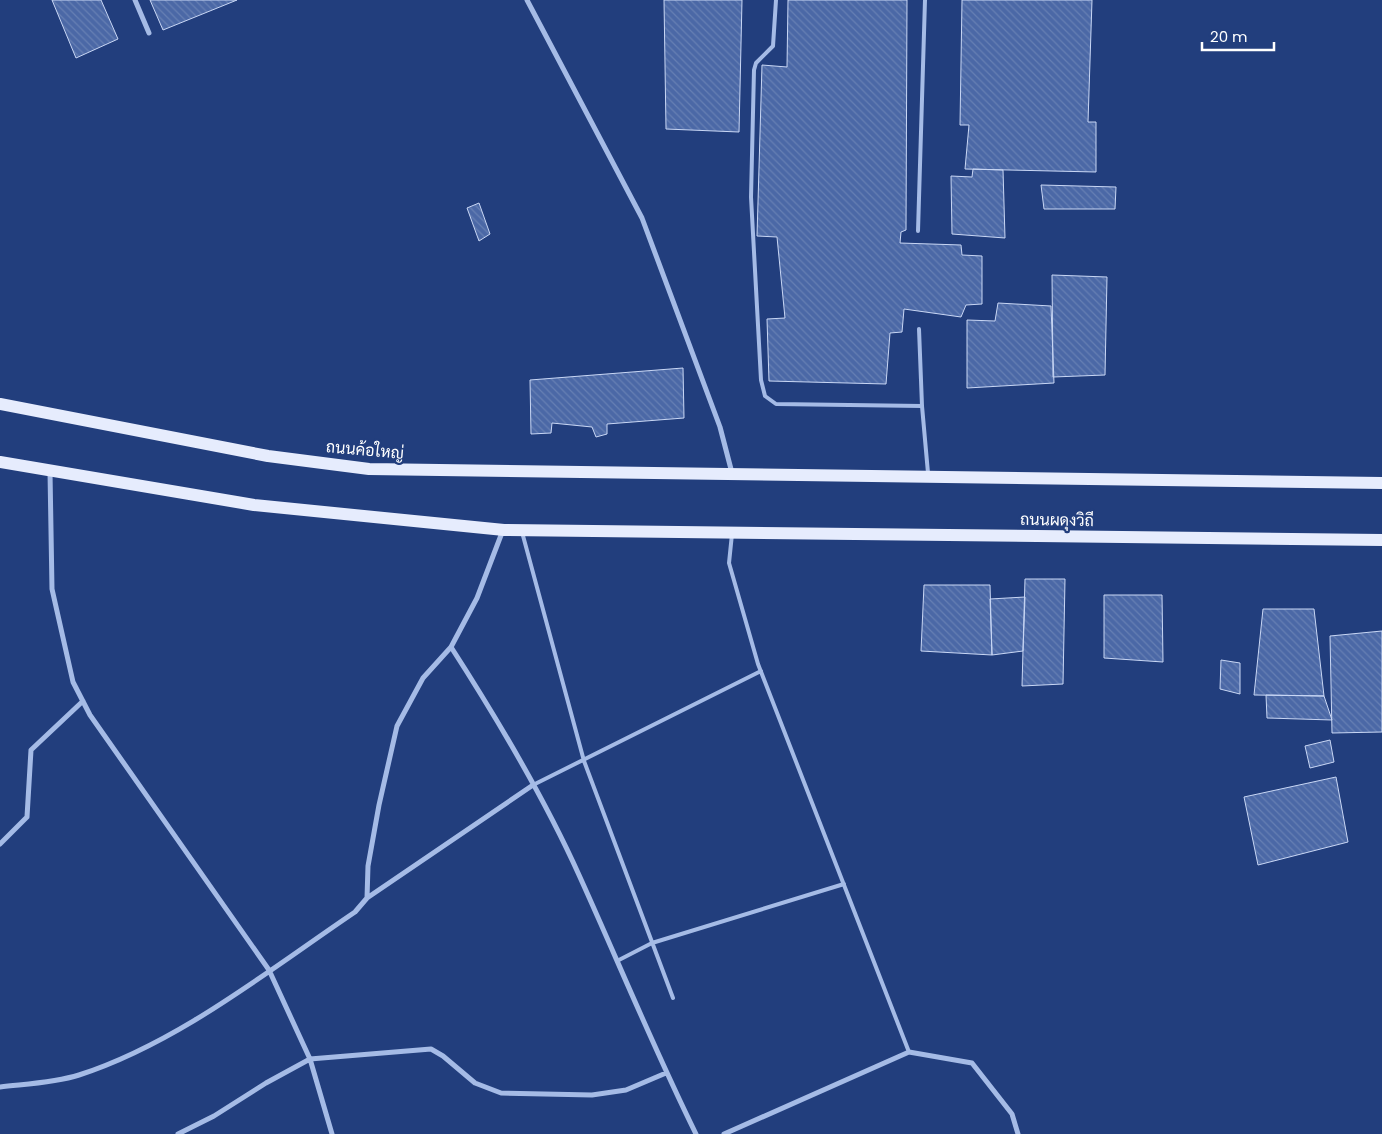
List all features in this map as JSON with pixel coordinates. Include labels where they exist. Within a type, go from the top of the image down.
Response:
[{"type":"main road","name":"ถนนค้อใหญ่","points":[[0,404],[268,456],[369,470],[732,476]]},
{"type":"main road","points":[[0,462],[50,472],[254,505],[504,530],[732,532]]},
{"type":"main road","points":[[732,476],[1382,483]]},
{"type":"main road","name":"ถนนผดุงวิถี","points":[[732,532],[1382,540]]},
{"type":"street","points":[[135,0],[149,33]]},
{"type":"street","points":[[527,0],[642,218],[720,427],[732,476]]},
{"type":"street","points":[[50,472],[52,589],[73,682],[83,701],[269,970],[310,1059],[332,1134]]},
{"type":"street","points":[[367,898],[368,866],[377,814],[397,726],[423,678],[452,646],[477,598],[504,530]]},
{"type":"street","points":[[452,646],[509,737],[534,785],[578,873],[666,1073],[696,1134]]},
{"type":"street","points":[[0,844],[26,817],[31,750],[83,701]]},
{"type":"street","points":[[0,1088],[76,1076],[135,1054],[190,1022],[269,970],[355,912],[367,898],[534,785]]},
{"type":"street","points":[[178,1134],[214,1116],[266,1082],[310,1059],[431,1049],[444,1056],[475,1083],[501,1093],[592,1096],[626,1090],[666,1073]]},
{"type":"street","points":[[724,1134],[909,1052],[972,1063],[1012,1114],[1018,1134]]},
{"type":"lane","points":[[776,0],[773,46],[756,63],[754,70],[751,197],[761,380],[765,396],[776,404],[922,406]]},
{"type":"lane","points":[[918,231],[925,0]]},
{"type":"lane","points":[[920,329],[922,406],[928,478]]},
{"type":"lane","points":[[522,530],[584,761],[673,998]]},
{"type":"lane","points":[[732,532],[729,563],[761,671],[909,1052]]},
{"type":"lane","points":[[534,785],[761,671]]},
{"type":"lane","points":[[617,961],[652,943],[844,884]]},
{"type":"building","points":[[52,0],[101,0],[118,39],[76,58]]},
{"type":"building","points":[[150,0],[237,0],[163,30]]},
{"type":"building","points":[[664,0],[742,0],[739,132],[666,129]]},
{"type":"building","points":[[788,0],[907,0],[906,230],[901,232],[900,243],[961,245],[962,255],[982,256],[982,304],[966,305],[961,317],[904,309],[902,332],[890,333],[886,384],[769,381],[767,319],[785,318],[777,237],[757,236],[762,65],[787,67]]},
{"type":"building","points":[[962,0],[1092,0],[1088,122],[1096,122],[1096,172],[965,169],[969,125],[960,125]]},
{"type":"building","points":[[973,169],[1003,170],[1005,238],[952,234],[951,176],[972,177]]},
{"type":"building","points":[[1041,185],[1116,187],[1115,209],[1044,209]]},
{"type":"building","points":[[479,203],[490,234],[479,241],[467,208]]},
{"type":"building","points":[[1052,275],[1107,277],[1105,375],[1053,377]]},
{"type":"building","points":[[998,303],[1051,306],[1054,383],[967,388],[967,320],[995,321]]},
{"type":"building","points":[[683,368],[684,418],[607,424],[607,434],[596,437],[592,427],[552,423],[551,433],[531,434],[530,380]]},
{"type":"building","points":[[1025,579],[1065,579],[1063,684],[1022,686]]},
{"type":"building","points":[[924,585],[990,585],[992,655],[921,651]]},
{"type":"building","points":[[1104,595],[1162,595],[1163,662],[1104,658]]},
{"type":"building","points":[[1025,597],[1023,651],[992,655],[990,599]]},
{"type":"building","points":[[1263,609],[1314,609],[1324,696],[1254,695]]},
{"type":"building","points":[[1382,631],[1382,732],[1332,733],[1330,636]]},
{"type":"building","points":[[1221,660],[1240,663],[1240,694],[1220,689]]},
{"type":"building","points":[[1266,695],[1324,696],[1332,720],[1267,718]]},
{"type":"building","points":[[1330,740],[1334,762],[1310,768],[1305,746]]},
{"type":"building","points":[[1336,777],[1348,842],[1258,865],[1244,797]]}]
